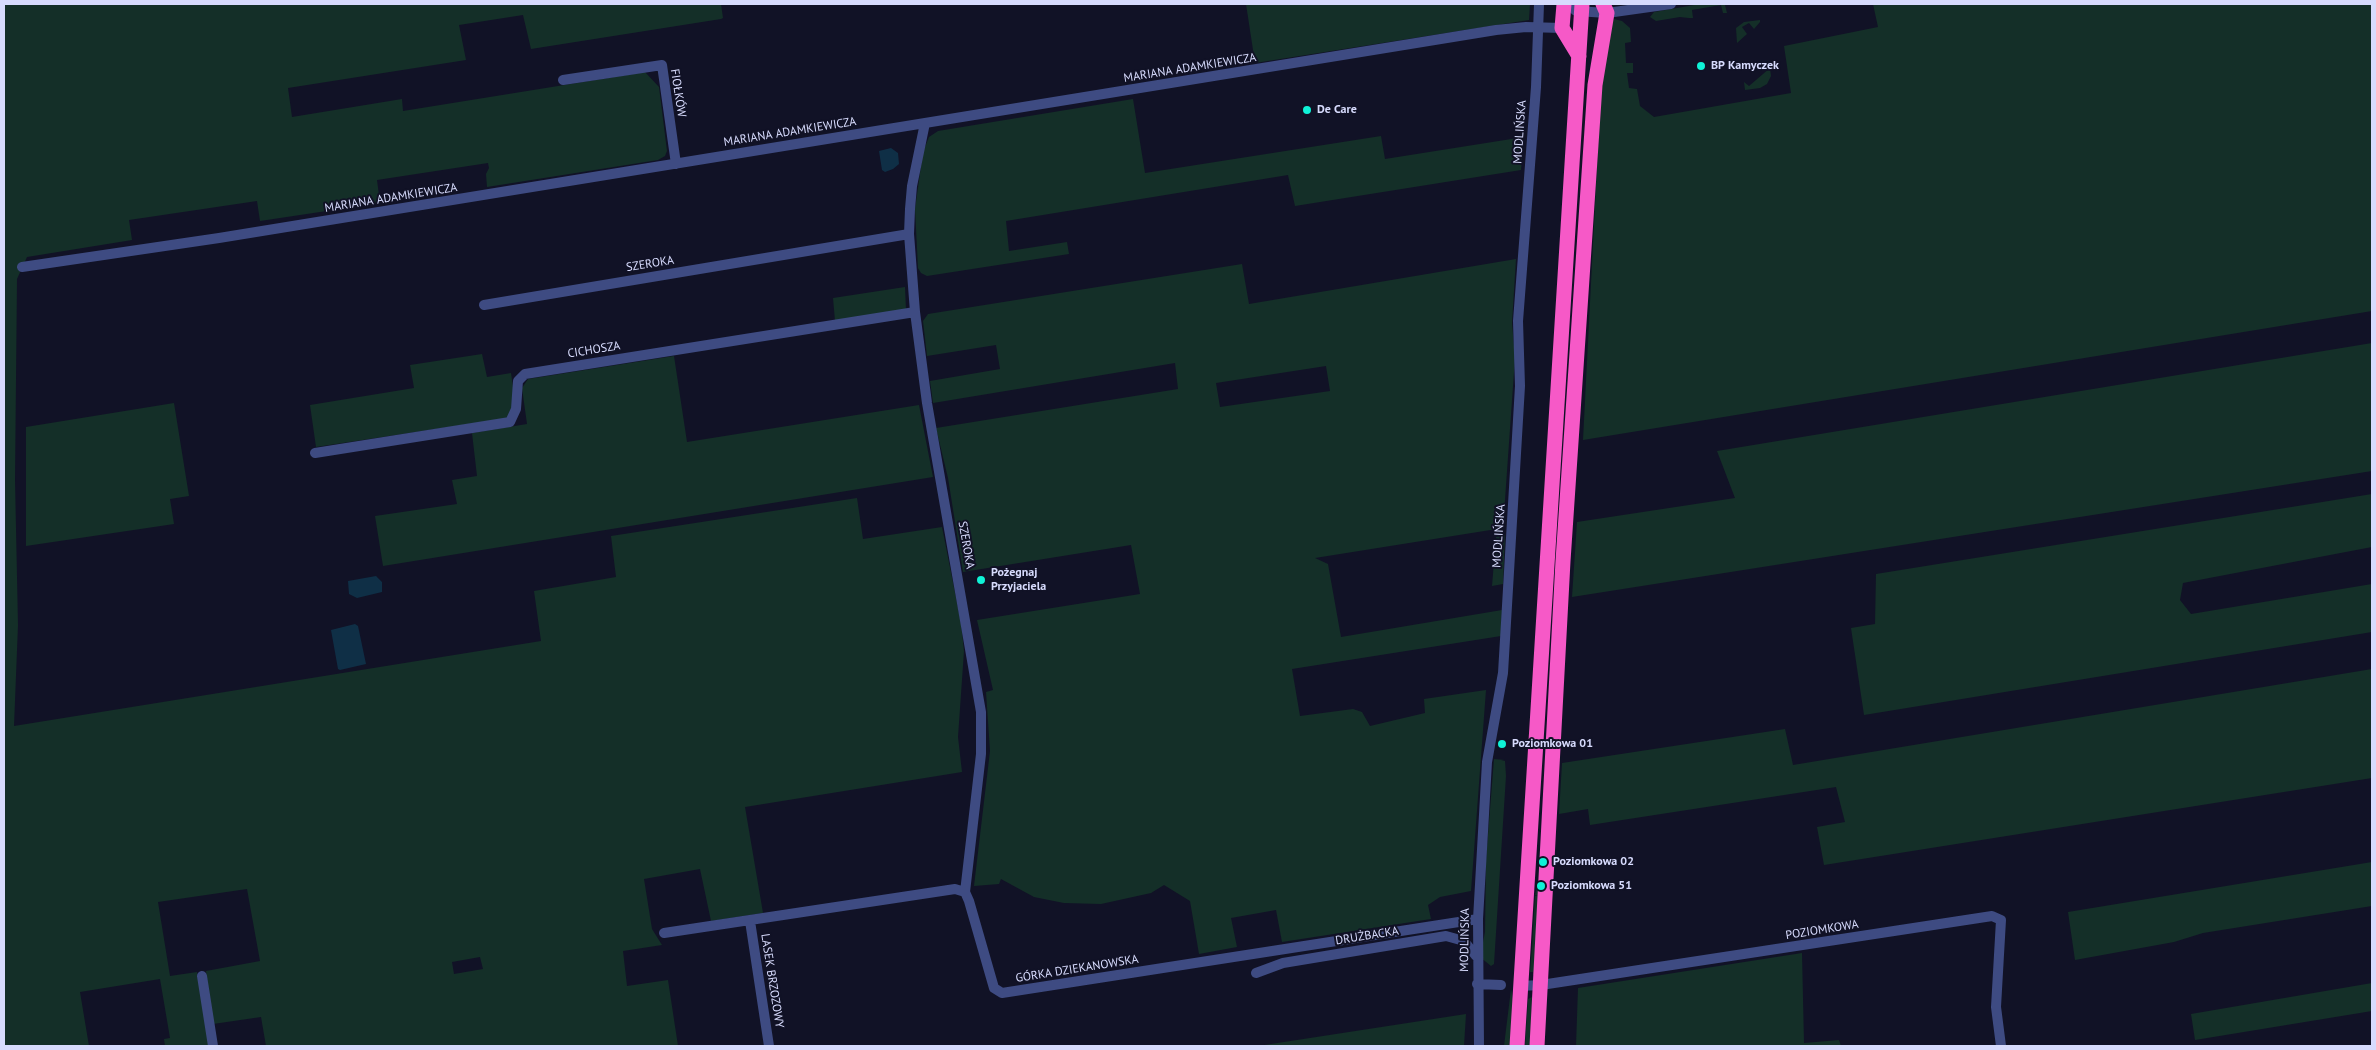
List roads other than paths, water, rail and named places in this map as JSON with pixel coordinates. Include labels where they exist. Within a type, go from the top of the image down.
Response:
[{"type":"highway","points":[[1564,4],[1562,28],[1579,56]]},
{"type":"highway","points":[[1517,1046],[1582,8]]},
{"type":"highway","points":[[1537,1046],[1563,551],[1595,85],[1605,8]]},
{"type":"street","name":"MODLIŃSKA","points":[[1478,1046],[1476,956],[1487,762],[1503,673],[1520,386],[1518,321],[1536,86],[1539,4]]},
{"type":"street","points":[[1568,4],[1576,11],[1582,8],[1671,4]]},
{"type":"street","name":"MARIANA ADAMKIEWICZA","points":[[22,267],[219,238],[1496,30],[1538,27],[1562,28]]},
{"type":"street","name":"FIOŁKÓW","points":[[563,80],[662,65],[676,164]]},
{"type":"street","name":"SZEROKA","points":[[925,123],[912,186],[909,234],[915,312],[927,403],[981,712],[981,754],[965,892]]},
{"type":"street","name":"SZEROKA","points":[[484,305],[909,234]]},
{"type":"street","name":"CICHOSZA","points":[[315,453],[510,422],[516,409],[518,381],[525,374],[915,312]]},
{"type":"street","points":[[664,934],[955,888],[965,892]]},
{"type":"street","name":"GÓRKA DZIEKANOWSKA","points":[[965,892],[994,988],[1002,994],[1478,919]]},
{"type":"street","name":"POZIOMKOWA","points":[[1520,986],[1541,985],[1992,916],[2001,920],[1996,1007],[2001,1046]]},
{"type":"street","name":"LASEK BRZOZOWY","points":[[750,920],[769,1046]]},
{"type":"street","name":"DRUŻBACKA","points":[[1256,973],[1284,963],[1446,936],[1464,941],[1476,956]]},
{"type":"street","points":[[202,976],[213,1046]]},
{"type":"street","points":[[1477,984],[1501,985]]},
{"type":"water","points":[[891,148],[898,153],[899,164],[885,172],[882,170],[879,151]]},
{"type":"water","points":[[376,576],[382,582],[382,592],[357,598],[349,594],[348,581]]},
{"type":"water","points":[[355,624],[358,626],[366,664],[340,670],[338,669],[331,630]]},
{"type":"place","name":"BP Kamyczek","points":[[1701,66]]},
{"type":"place","name":"De Care","points":[[1307,110]]},
{"type":"place","name":"Pożegnaj Przyjaciela","points":[[981,580]]},
{"type":"place","name":"Poziomkowa 01","points":[[1502,744]]},
{"type":"place","name":"Poziomkowa 02","points":[[1543,862]]},
{"type":"place","name":"Poziomkowa 51","points":[[1541,886]]}]
